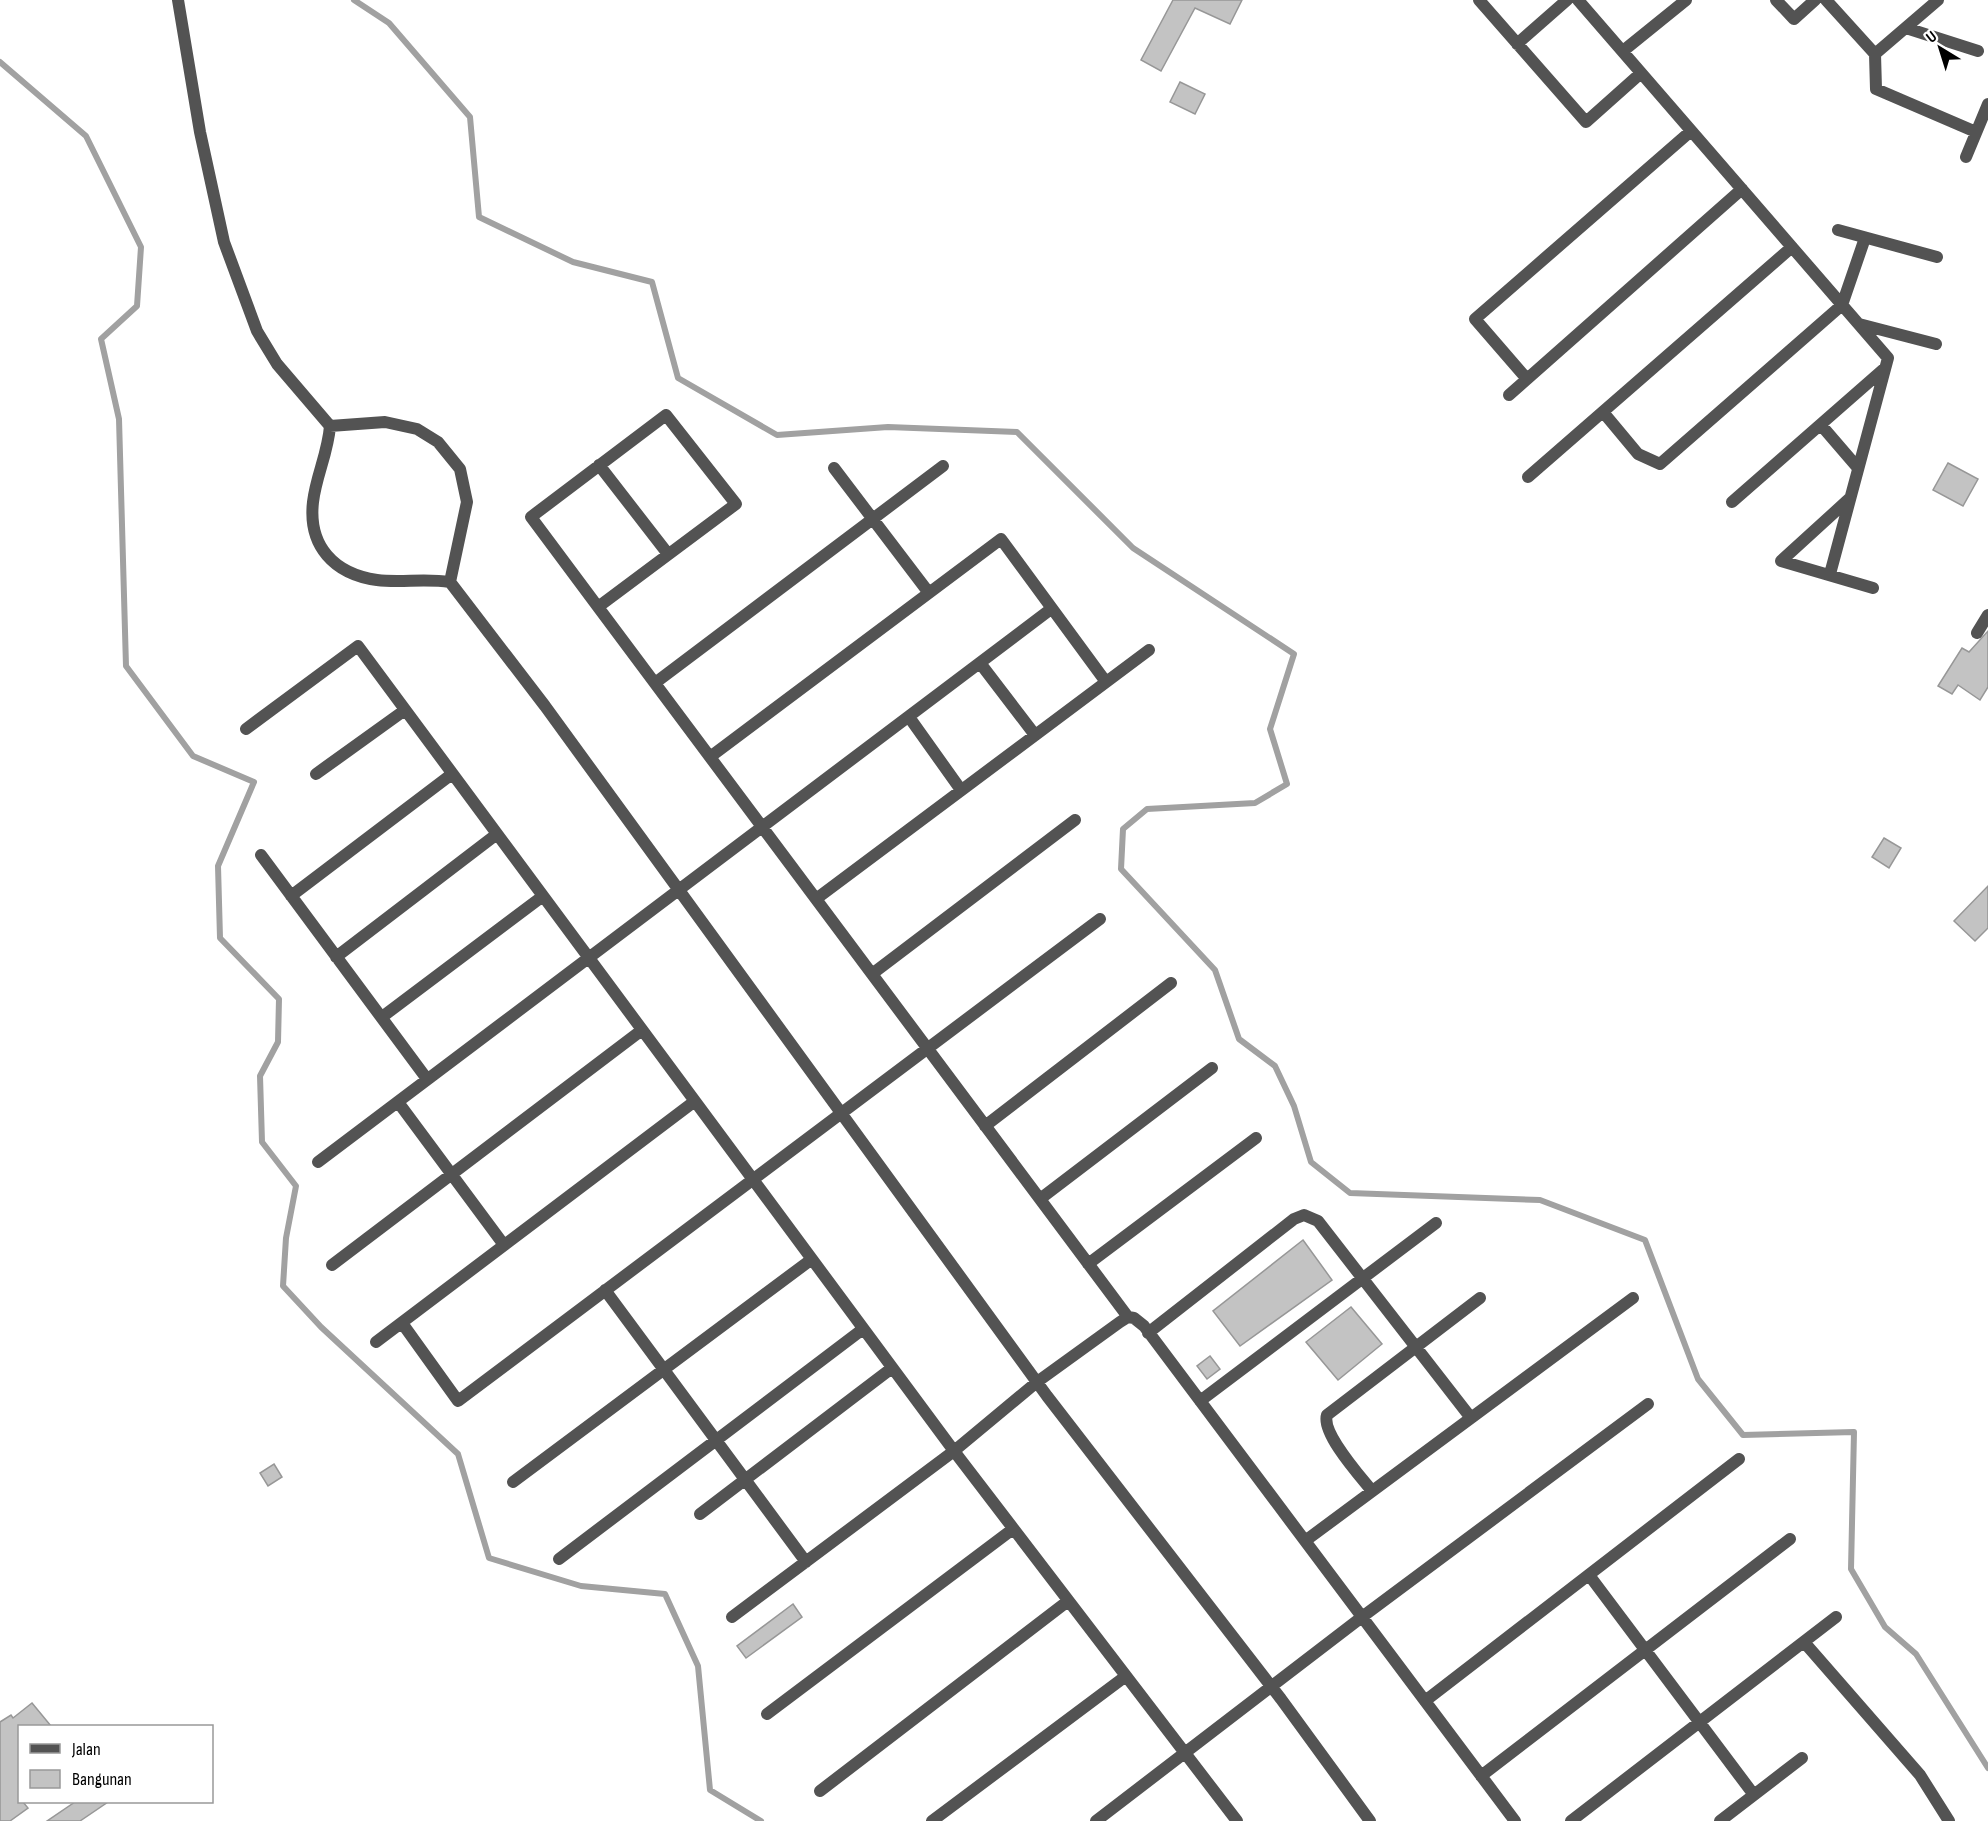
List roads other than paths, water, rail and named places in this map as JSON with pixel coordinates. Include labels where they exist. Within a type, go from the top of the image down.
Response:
[{"type":"street","points":[[178,0],[200,132],[224,242],[257,331],[278,364],[330,426],[328,445],[315,482],[312,525],[317,541],[328,558],[353,574],[378,580],[426,578],[450,582],[842,1111],[1036,1382],[1272,1688],[1370,1821]]},
{"type":"street","points":[[1479,0],[1586,122],[1641,73]]},
{"type":"street","points":[[1517,44],[1567,0]]},
{"type":"street","points":[[1578,0],[1888,358],[1830,574]]},
{"type":"street","points":[[1623,51],[1686,0]]},
{"type":"street","points":[[1776,0],[1794,19],[1815,0]]},
{"type":"street","points":[[1826,0],[1875,54],[1876,89],[1976,132]]},
{"type":"street","points":[[1875,54],[1938,0]]},
{"type":"street","points":[[1906,28],[1978,51]]},
{"type":"street","points":[[1966,157],[1988,104]]},
{"type":"street","points":[[1527,379],[1475,319],[1691,130]]},
{"type":"street","points":[[1509,395],[1742,189]]},
{"type":"street","points":[[1838,230],[1938,257]]},
{"type":"street","points":[[1603,412],[1638,454],[1660,464],[1842,305],[1865,238]]},
{"type":"street","points":[[1528,477],[1792,247]]},
{"type":"street","points":[[1859,324],[1936,344]]},
{"type":"street","points":[[1732,502],[1886,368]]},
{"type":"street","points":[[598,607],[736,504],[666,415],[531,517],[598,607],[872,974],[985,1126],[1040,1199],[1088,1264],[1128,1317],[1134,1318],[1148,1333],[1515,1821]]},
{"type":"street","points":[[330,426],[385,422],[417,429],[438,442],[460,469],[467,502],[450,582]]},
{"type":"street","points":[[1821,425],[1858,468]]},
{"type":"street","points":[[599,465],[668,554]]},
{"type":"street","points":[[655,683],[943,466]]},
{"type":"street","points":[[834,468],[929,593]]},
{"type":"street","points":[[1850,499],[1781,561],[1873,588]]},
{"type":"street","points":[[710,757],[1001,539],[1106,682]]},
{"type":"street","points":[[318,1162],[1051,609]]},
{"type":"street","points":[[1977,633],[1988,615]]},
{"type":"street","points":[[246,729],[358,646],[954,1451],[1237,1821]]},
{"type":"street","points":[[816,899],[1149,650]]},
{"type":"street","points":[[980,663],[1035,735]]},
{"type":"street","points":[[316,774],[405,710]]},
{"type":"street","points":[[909,717],[961,790]]},
{"type":"street","points":[[291,896],[452,774]]},
{"type":"street","points":[[872,974],[1075,820]]},
{"type":"street","points":[[336,957],[497,834]]},
{"type":"street","points":[[261,855],[428,1079]]},
{"type":"street","points":[[382,1017],[543,896]]},
{"type":"street","points":[[402,1323],[458,1401],[1100,919]]},
{"type":"street","points":[[985,1126],[1171,983]]},
{"type":"street","points":[[332,1264],[642,1030]]},
{"type":"street","points":[[1040,1199],[1212,1068]]},
{"type":"street","points":[[376,1342],[695,1101]]},
{"type":"street","points":[[398,1102],[504,1245]]},
{"type":"street","points":[[1088,1264],[1256,1138]]},
{"type":"street","points":[[1148,1333],[1294,1219],[1304,1215],[1318,1221],[1471,1418]]},
{"type":"street","points":[[1200,1401],[1436,1223]]},
{"type":"street","points":[[513,1482],[812,1259]]},
{"type":"street","points":[[605,1290],[806,1562]]},
{"type":"street","points":[[1372,1491],[1329,1433],[1326,1420],[1333,1410],[1480,1298]]},
{"type":"street","points":[[1305,1541],[1632,1298]]},
{"type":"street","points":[[732,1617],[954,1451],[1036,1382],[1128,1317]]},
{"type":"street","points":[[559,1559],[863,1329]]},
{"type":"street","points":[[700,1514],[892,1368]]},
{"type":"street","points":[[1096,1821],[1362,1617],[1648,1404]]},
{"type":"street","points":[[1425,1701],[1738,1459]]},
{"type":"street","points":[[767,1714],[1013,1529]]},
{"type":"street","points":[[1481,1776],[1790,1539]]},
{"type":"street","points":[[1589,1575],[1701,1721],[1754,1795]]},
{"type":"street","points":[[820,1791],[1068,1601]]},
{"type":"street","points":[[1571,1821],[1836,1617]]},
{"type":"street","points":[[1804,1642],[1920,1774],[1949,1821]]},
{"type":"street","points":[[932,1821],[1126,1676]]},
{"type":"street","points":[[1720,1821],[1802,1758]]},
{"type":"waterway","points":[[354,0],[389,23],[470,117],[479,217],[573,262],[652,282],[678,378],[777,435],[888,427],[1017,432],[1133,548],[1294,654],[1270,729],[1287,784],[1255,803],[1147,809],[1123,829],[1121,869],[1215,970],[1239,1039],[1275,1066],[1294,1106],[1311,1162],[1350,1193],[1540,1200],[1645,1240],[1698,1379],[1743,1435],[1854,1432],[1851,1569],[1885,1627],[1916,1654],[1988,1768]]},
{"type":"waterway","points":[[0,62],[86,136],[141,247],[137,306],[101,339],[119,419],[126,666],[193,756],[254,782],[218,866],[220,938],[279,999],[278,1042],[260,1076],[262,1142],[296,1186],[286,1238],[283,1286],[321,1327],[458,1454],[489,1558],[581,1586],[665,1594],[698,1666],[710,1790],[761,1821]]}]
